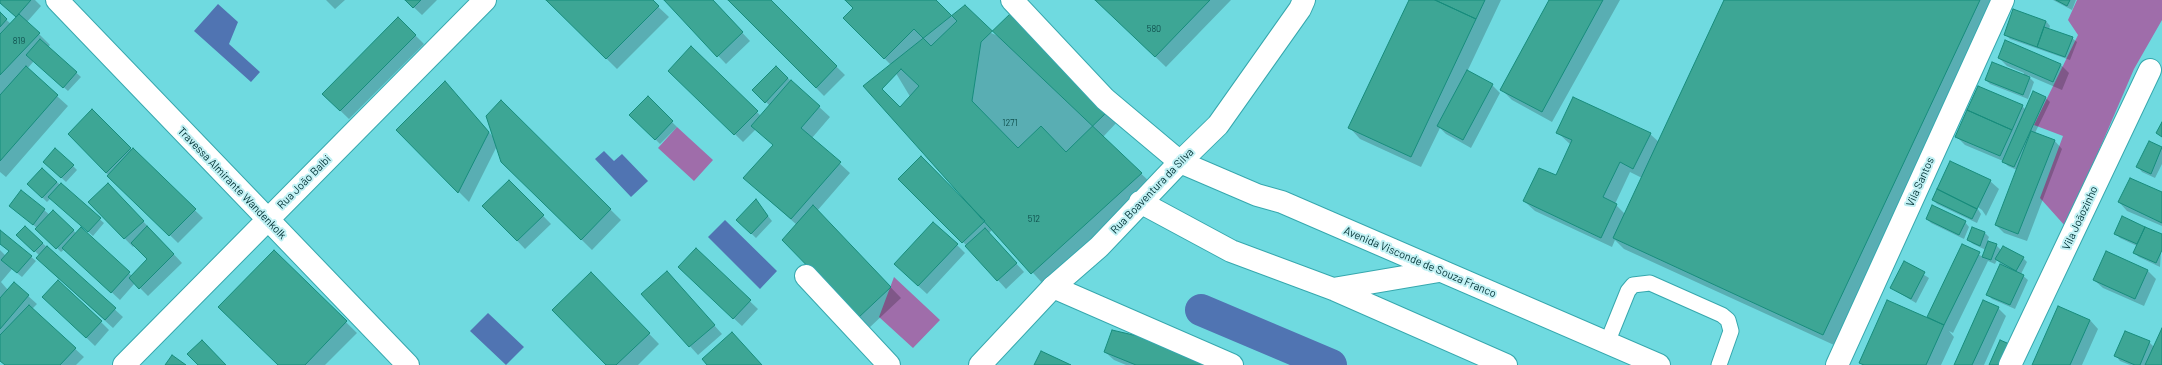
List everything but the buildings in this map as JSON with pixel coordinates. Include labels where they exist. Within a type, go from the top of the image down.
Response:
[{"type":"street","name":"Rua João Balbi","points":[[124,365],[485,0]]},
{"type":"street","name":"Avenida Visconde de Souza Franco","points":[[1012,0],[1110,104],[1180,162],[1257,195],[1282,202],[1659,365]]},
{"type":"street","name":"Rua Boaventura da Silva","points":[[980,365],[1053,287],[1099,247],[1140,202],[1218,125],[1304,0]]},
{"type":"street","name":"Vila Santos","points":[[1837,365],[2003,0]]},
{"type":"street","name":"Travessa Almirante Wandenkolk","points":[[61,1],[267,220],[408,365]]},
{"type":"street","name":"Vila Joãozinho","points":[[2010,365],[2150,70]]},
{"type":"street","points":[[1140,202],[1231,251],[1333,289],[1506,365]]},
{"type":"street","points":[[1333,289],[1439,271]]},
{"type":"street","points":[[806,276],[889,365]]},
{"type":"street","points":[[1053,287],[1232,365]]},
{"type":"lane","points":[[1607,343],[1628,292],[1633,285],[1650,283],[1722,315],[1728,320],[1731,331],[1719,365]]},
{"type":"shaded area","points":[[2077,0],[2162,0],[2162,20],[2134,69],[2066,227],[2040,198],[2063,136],[2034,125],[2078,35],[2068,20]]},
{"type":"shaded area","points":[[677,127],[713,160],[694,181],[658,148]]},
{"type":"shaded area","points":[[894,277],[940,320],[913,348],[879,317]]},
{"type":"water","points":[[218,4],[238,22],[229,44],[260,72],[251,82],[194,31]]},
{"type":"water","points":[[604,151],[614,161],[622,154],[648,181],[631,197],[595,159]]},
{"type":"water","points":[[725,220],[777,271],[760,289],[708,237]]},
{"type":"water","points":[[488,313],[524,347],[506,365],[470,331]]},
{"type":"waterway","points":[[1201,310],[1331,365]]}]
